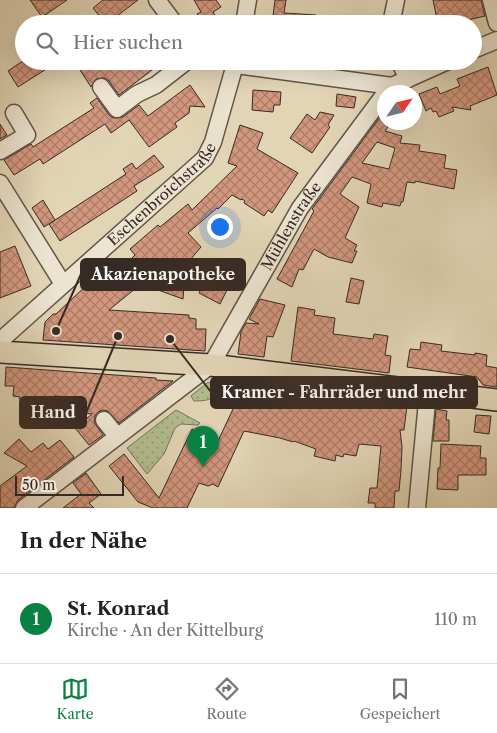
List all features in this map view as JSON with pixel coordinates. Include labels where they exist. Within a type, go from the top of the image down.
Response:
[{"type":"main road","points":[[0,352],[211,365],[497,400]]},
{"type":"street","points":[[157,0],[168,15]]},
{"type":"street","points":[[246,15],[248,0]]},
{"type":"street","points":[[393,15],[396,0]]},
{"type":"street","points":[[491,0],[497,23]]},
{"type":"street","points":[[482,46],[497,40]]},
{"type":"street","points":[[101,87],[121,115],[137,94],[156,85],[175,70]]},
{"type":"street","name":"Eschenbroichstraße","points":[[0,341],[205,158],[213,142],[231,70]]},
{"type":"street","points":[[276,70],[377,89]]},
{"type":"street","points":[[404,70],[408,79]]},
{"type":"street","name":"Mühlenstraße","points":[[398,85],[428,70]]},
{"type":"street","name":"Mühlenstraße","points":[[211,365],[300,208],[377,106]]},
{"type":"street","points":[[0,151],[27,135],[14,113]]},
{"type":"street","points":[[0,183],[63,284]]},
{"type":"street","points":[[24,508],[211,365]]},
{"type":"street","points":[[417,508],[428,391]]},
{"type":"street","points":[[104,420],[117,436]]},
{"type":"green space","points":[[207,383],[222,383],[216,396],[209,400],[194,401],[191,396]]},
{"type":"green space","points":[[176,410],[200,423],[198,425],[181,424],[175,428],[164,454],[147,474],[127,448]]},
{"type":"building","points":[[30,0],[67,0],[45,15],[41,15]]},
{"type":"building","points":[[103,0],[138,0],[118,15],[99,15],[93,8]]},
{"type":"building","points":[[194,0],[216,0],[221,7],[213,12],[215,15],[197,14],[201,12]]},
{"type":"building","points":[[275,0],[286,0],[284,13],[316,15],[273,15]]},
{"type":"building","points":[[433,0],[481,0],[485,16],[482,17],[482,15],[436,15]]},
{"type":"building","points":[[15,66],[15,70],[45,70],[18,87],[8,71]]},
{"type":"building","points":[[488,67],[497,95],[470,106],[471,110],[452,107],[454,111],[439,117],[436,111],[433,112],[431,108],[426,111],[422,101],[422,93],[437,87],[440,94],[460,86],[457,79]]},
{"type":"building","points":[[80,70],[152,70],[119,95],[105,78],[96,79],[91,87]]},
{"type":"building","points":[[190,85],[205,107],[190,106],[189,113],[175,123],[177,127],[149,147],[129,120],[111,133],[105,124],[43,164],[40,159],[14,175],[4,160],[31,144],[33,147],[94,108],[90,103],[97,98],[113,118],[123,117],[139,105],[148,116]]},
{"type":"building","points":[[253,90],[281,92],[280,105],[274,105],[273,112],[252,110]]},
{"type":"building","points":[[337,94],[356,97],[354,108],[336,106]]},
{"type":"building","points":[[320,112],[334,115],[328,125],[330,127],[312,153],[290,138],[307,114],[315,120]]},
{"type":"building","points":[[377,121],[377,130],[386,130],[402,136],[400,143],[420,145],[419,151],[446,155],[444,168],[457,170],[454,189],[415,181],[415,183],[407,182],[403,202],[401,202],[400,206],[383,203],[382,207],[367,203],[371,184],[352,177],[340,194],[359,207],[345,238],[357,245],[354,251],[357,251],[352,263],[328,257],[314,249],[303,270],[299,269],[292,287],[277,279],[314,211],[312,209]],"holes":[[[377,142],[395,148],[389,169],[362,163]]]},
{"type":"building","points":[[0,124],[7,135],[0,139]]},
{"type":"building","points":[[240,125],[263,133],[257,149],[298,173],[272,213],[268,210],[264,216],[244,203],[245,201],[242,199],[232,195],[188,233],[201,247],[174,279],[184,286],[183,299],[158,290],[131,259],[135,255],[130,249],[158,225],[160,227],[188,204],[192,210],[237,166],[228,163]]},
{"type":"building","points":[[154,155],[164,167],[134,186],[137,191],[60,241],[49,224],[126,174],[123,169],[132,163],[136,169]]},
{"type":"building","points":[[43,200],[55,220],[44,227],[32,208]]},
{"type":"building","points":[[15,246],[31,286],[0,298],[0,252]]},
{"type":"building","points":[[227,262],[244,271],[237,285],[231,282],[220,304],[199,293],[210,271],[220,276]]},
{"type":"building","points":[[103,278],[113,289],[125,279],[141,284],[109,310],[189,315],[189,318],[196,319],[196,329],[206,329],[205,351],[43,340],[45,322],[89,283],[94,287]]},
{"type":"building","points":[[351,278],[364,281],[359,304],[346,302]]},
{"type":"building","points":[[260,299],[285,305],[273,337],[267,336],[264,357],[238,354],[241,332],[246,323],[259,324],[249,319]]},
{"type":"building","points":[[298,307],[315,310],[314,315],[335,318],[333,334],[373,339],[374,334],[388,336],[385,355],[391,356],[389,373],[291,361]]},
{"type":"building","points":[[421,342],[442,345],[441,351],[487,355],[486,366],[497,368],[497,387],[483,385],[477,377],[407,367],[410,349],[420,350]]},
{"type":"building","points":[[6,367],[156,378],[156,380],[173,381],[119,423],[108,411],[98,412],[94,422],[103,435],[89,445],[75,428],[92,414],[74,412],[75,397],[54,396],[48,404],[45,401],[19,399],[20,397],[13,396],[14,386],[5,386]]},
{"type":"building","points":[[278,389],[356,402],[356,400],[407,406],[404,430],[400,430],[402,447],[401,470],[399,491],[395,491],[394,508],[375,508],[375,503],[368,503],[370,488],[377,488],[381,446],[359,444],[356,456],[344,454],[343,457],[336,455],[335,461],[314,456],[316,449],[294,441],[244,431],[218,487],[213,484],[208,486],[199,483],[187,508],[153,508],[138,502],[109,466],[124,454],[159,498],[192,429],[218,441],[241,392],[276,408]]},
{"type":"building","points":[[436,409],[447,411],[446,420],[449,420],[449,441],[433,441]]},
{"type":"building","points":[[476,415],[491,416],[489,434],[474,432]]},
{"type":"building","points":[[19,439],[31,452],[43,443],[48,449],[60,440],[74,457],[18,500],[14,508],[0,508],[0,486],[27,466],[4,453]]},
{"type":"building","points":[[441,444],[481,446],[480,458],[486,458],[486,475],[458,475],[458,490],[437,489]]},
{"type":"building","points":[[86,473],[101,494],[89,503],[94,508],[63,508],[81,494],[73,483]]},
{"type":"place","name":"Akazienapotheke","points":[[56,331]]},
{"type":"place","name":"Hand","points":[[118,336]]},
{"type":"place","name":"Kramer - Fahrräder und mehr","points":[[170,339]]},
{"type":"place","name":"St. Konrad","points":[[203,467]]}]
